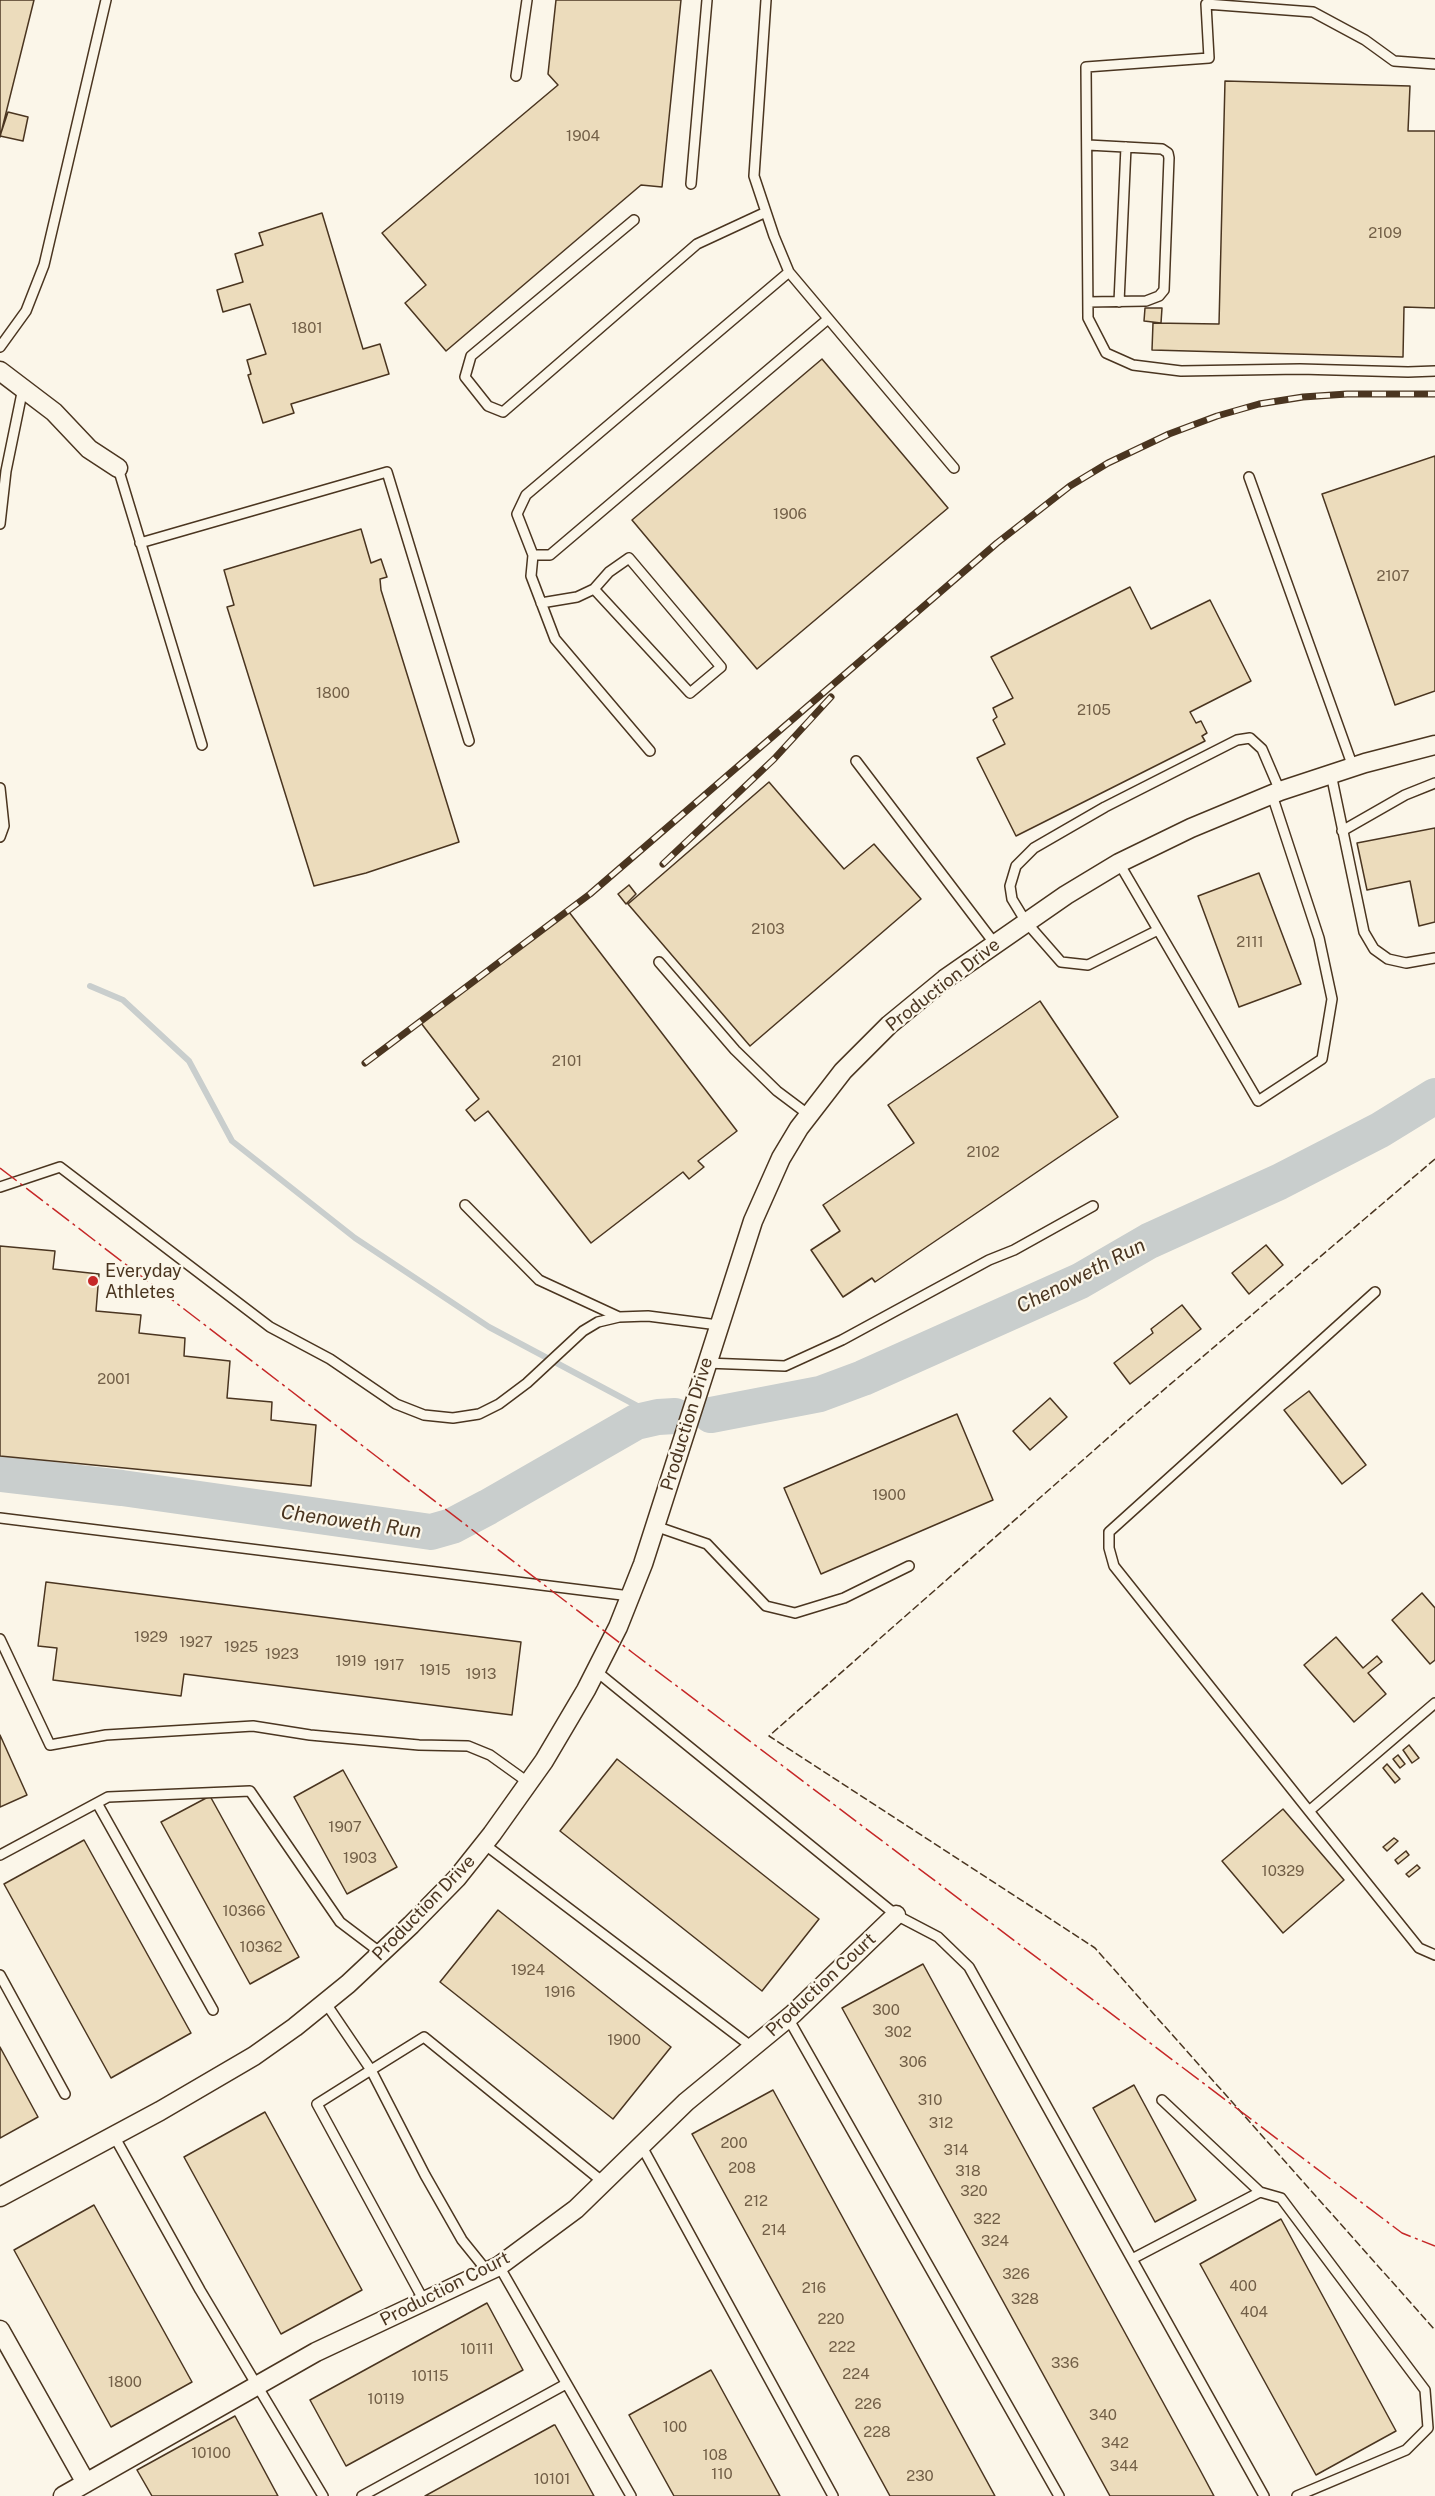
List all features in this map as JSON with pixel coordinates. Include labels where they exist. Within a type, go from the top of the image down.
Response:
[{"type":"street","points":[[0,371],[54,412],[89,449],[118,468]]},
{"type":"street","name":"Production Drive","points":[[0,2197],[114,2136],[254,2056],[325,2002],[381,1953],[457,1878],[484,1844],[544,1761],[596,1671],[630,1596],[655,1526],[718,1325],[766,1189],[781,1158],[809,1115],[843,1071],[889,1025],[945,979],[1066,895],[1119,863],[1191,828],[1276,793],[1353,767],[1435,745]]},
{"type":"street","name":"Production Court","points":[[63,2496],[88,2486],[316,2352],[493,2269],[576,2209],[686,2102],[788,2018],[896,1915]]},
{"type":"street","points":[[0,2330],[88,2486]]},
{"type":"lane","points":[[0,348],[26,311],[44,265],[106,0]]},
{"type":"lane","points":[[516,76],[527,0]]},
{"type":"lane","points":[[691,184],[707,0]]},
{"type":"lane","points":[[766,0],[754,176],[789,272],[954,468]]},
{"type":"lane","points":[[1435,64],[1394,61],[1365,40],[1313,12],[1206,4],[1209,58],[1086,67],[1088,318],[1106,353],[1133,365],[1181,371],[1300,369],[1435,371]]},
{"type":"lane","points":[[1088,145],[1162,149],[1168,153],[1169,158],[1164,290],[1153,299],[1088,302]]},
{"type":"lane","points":[[1119,302],[1126,147]]},
{"type":"lane","points":[[634,220],[471,356],[465,377],[488,406],[503,412],[698,244],[766,212]]},
{"type":"lane","points":[[650,751],[555,639],[531,576],[533,555],[517,514],[526,495],[789,272]]},
{"type":"lane","points":[[533,555],[550,555],[828,319]]},
{"type":"lane","points":[[0,524],[4,470],[22,388]]},
{"type":"lane","points":[[118,468],[202,745]]},
{"type":"lane","points":[[140,543],[387,472],[469,741]]},
{"type":"lane","points":[[1249,477],[1353,767]]},
{"type":"lane","points":[[541,603],[577,597],[594,589],[609,572],[629,558],[721,667],[690,693],[594,589]]},
{"type":"lane","points":[[1119,863],[1258,1101],[1322,1059],[1332,999],[1319,938],[1262,749],[1250,738],[1236,740],[1116,802],[1034,848],[1016,866],[1010,886],[1012,899],[1026,922],[1061,962],[1088,965],[1158,930]]},
{"type":"lane","points":[[856,761],[995,944]]},
{"type":"lane","points":[[1331,774],[1364,932],[1374,949],[1388,959],[1406,963],[1435,958]]},
{"type":"lane","points":[[1342,831],[1405,795],[1435,783]]},
{"type":"lane","points":[[0,788],[4,826],[0,837]]},
{"type":"lane","points":[[659,962],[735,1050],[777,1091],[809,1115]]},
{"type":"lane","points":[[0,1187],[60,1167],[270,1327],[330,1359],[396,1404],[424,1415],[453,1418],[479,1414],[499,1404],[527,1383],[583,1330],[598,1322],[619,1317],[648,1316],[718,1325]]},
{"type":"lane","points":[[465,1205],[539,1280],[619,1317]]},
{"type":"lane","points":[[706,1363],[785,1365],[842,1340],[1093,1206]]},
{"type":"lane","points":[[1375,1292],[1109,1532],[1113,1566],[1419,1948],[1435,1955]]},
{"type":"lane","points":[[0,1518],[630,1596]]},
{"type":"lane","points":[[655,1526],[707,1544],[766,1606],[795,1613],[844,1598],[909,1566]]},
{"type":"lane","points":[[0,1639],[50,1745],[106,1735],[253,1726],[321,1736],[468,1746],[490,1755],[529,1783]]},
{"type":"lane","points":[[596,1671],[896,1915],[938,1937],[969,1967],[1264,2496]]},
{"type":"lane","points":[[1309,1810],[1435,1703]]},
{"type":"lane","points":[[0,1855],[108,1797],[249,1791],[340,1922],[381,1953]]},
{"type":"lane","points":[[97,1803],[213,2010]]},
{"type":"lane","points":[[484,1844],[752,2047]]},
{"type":"lane","points":[[0,1975],[65,2094]]},
{"type":"lane","points":[[325,2002],[372,2070],[425,2175],[462,2240],[493,2269],[566,2384],[631,2496]]},
{"type":"lane","points":[[788,2018],[1059,2496]]},
{"type":"lane","points":[[424,2301],[317,2104],[424,2037],[603,2182]]},
{"type":"lane","points":[[1161,2100],[1260,2192],[1281,2198],[1425,2390],[1428,2428],[1406,2450],[1297,2496]]},
{"type":"lane","points":[[114,2136],[200,2290],[323,2496]]},
{"type":"lane","points":[[641,2145],[833,2496]]},
{"type":"lane","points":[[1132,2259],[1260,2192]]},
{"type":"lane","points":[[362,2496],[566,2384]]},
{"type":"building","points":[[0,0],[34,0],[0,137]]},
{"type":"building","points":[[556,0],[681,0],[662,187],[641,185],[446,351],[405,303],[426,285],[382,233],[558,85],[548,74]]},
{"type":"building","points":[[1225,81],[1410,86],[1408,131],[1435,131],[1435,308],[1404,307],[1403,357],[1152,350],[1153,323],[1219,324]]},
{"type":"building","points":[[8,112],[28,117],[23,141],[0,136]]},
{"type":"building","points":[[322,213],[363,349],[380,344],[389,374],[291,404],[294,413],[263,423],[248,375],[251,374],[247,360],[266,354],[250,304],[223,312],[217,290],[243,282],[235,254],[263,245],[259,233]]},
{"type":"building","points":[[1145,308],[1162,308],[1161,323],[1144,321]]},
{"type":"building","points":[[822,359],[948,508],[757,669],[632,520]]},
{"type":"building","points":[[1435,456],[1435,691],[1395,705],[1322,494]]},
{"type":"building","points":[[361,529],[371,563],[381,559],[387,577],[380,579],[381,590],[459,842],[366,873],[314,886],[227,607],[234,605],[224,570]]},
{"type":"building","points":[[1130,587],[1151,629],[1210,600],[1251,681],[1190,712],[1196,723],[1201,721],[1207,733],[1202,736],[1205,741],[1016,836],[977,758],[1005,744],[993,720],[997,717],[993,708],[1013,698],[991,657]]},
{"type":"building","points":[[769,782],[844,869],[874,844],[921,899],[750,1046],[628,904]]},
{"type":"building","points":[[1435,828],[1435,922],[1419,926],[1410,881],[1367,890],[1357,843]]},
{"type":"building","points":[[1259,873],[1301,984],[1239,1007],[1198,896]]},
{"type":"building","points":[[629,885],[636,894],[626,904],[618,894]]},
{"type":"building","points":[[569,912],[737,1131],[698,1161],[704,1167],[689,1179],[683,1172],[591,1243],[488,1111],[475,1121],[466,1110],[479,1099],[421,1023]]},
{"type":"building","points":[[1040,1001],[1118,1117],[875,1282],[872,1278],[843,1297],[811,1250],[840,1231],[823,1205],[914,1143],[888,1105]]},
{"type":"building","points":[[1266,1245],[1283,1265],[1249,1294],[1232,1273]]},
{"type":"building","points":[[0,1246],[55,1251],[53,1269],[99,1274],[96,1311],[141,1315],[139,1333],[185,1338],[184,1356],[230,1361],[227,1398],[272,1402],[271,1420],[316,1425],[311,1486],[0,1456]]},
{"type":"building","points":[[1182,1305],[1201,1329],[1130,1384],[1114,1363],[1153,1333],[1151,1329]]},
{"type":"building","points":[[1309,1391],[1366,1465],[1342,1484],[1284,1410]]},
{"type":"building","points":[[1050,1398],[1067,1417],[1030,1450],[1013,1431]]},
{"type":"building","points":[[957,1414],[993,1500],[821,1574],[784,1488]]},
{"type":"building","points":[[46,1582],[521,1642],[512,1715],[184,1674],[181,1696],[53,1680],[57,1648],[38,1646]]},
{"type":"building","points":[[1422,1593],[1435,1608],[1435,1660],[1430,1664],[1392,1620]]},
{"type":"building","points":[[1336,1637],[1363,1668],[1377,1656],[1382,1662],[1368,1673],[1386,1694],[1354,1722],[1304,1665]]},
{"type":"building","points":[[0,1735],[27,1795],[0,1807]]},
{"type":"building","points":[[1409,1745],[1419,1758],[1412,1763],[1403,1750]]},
{"type":"building","points":[[1398,1755],[1405,1764],[1400,1768],[1393,1759]]},
{"type":"building","points":[[617,1759],[819,1919],[762,1991],[560,1831]]},
{"type":"building","points":[[1387,1764],[1400,1779],[1395,1783],[1383,1768]]},
{"type":"building","points":[[343,1770],[397,1867],[347,1894],[294,1797]]},
{"type":"building","points":[[210,1796],[299,1957],[250,1984],[161,1822]]},
{"type":"building","points":[[1283,1809],[1344,1880],[1283,1933],[1222,1861]]},
{"type":"building","points":[[1394,1838],[1398,1841],[1387,1851],[1383,1847]]},
{"type":"building","points":[[84,1840],[191,2033],[111,2078],[4,1884]]},
{"type":"building","points":[[1406,1851],[1409,1855],[1398,1864],[1395,1860]]},
{"type":"building","points":[[1417,1865],[1420,1868],[1409,1877],[1406,1874]]},
{"type":"building","points":[[498,1910],[671,2047],[613,2119],[440,1982]]},
{"type":"building","points":[[923,1964],[1214,2496],[1110,2496],[842,2008]]},
{"type":"building","points":[[0,2047],[38,2117],[0,2138]]},
{"type":"building","points":[[1134,2085],[1196,2200],[1155,2222],[1093,2108]]},
{"type":"building","points":[[773,2090],[995,2496],[890,2496],[692,2134]]},
{"type":"building","points":[[265,2112],[362,2290],[281,2334],[184,2157]]},
{"type":"building","points":[[94,2205],[192,2382],[111,2427],[14,2250]]},
{"type":"building","points":[[1281,2219],[1396,2431],[1316,2475],[1200,2264]]},
{"type":"building","points":[[487,2303],[523,2370],[346,2466],[310,2400]]},
{"type":"building","points":[[711,2370],[780,2496],[674,2496],[629,2415]]},
{"type":"building","points":[[235,2416],[278,2496],[152,2496],[137,2470]]},
{"type":"building","points":[[554,2425],[594,2496],[425,2496]]},
{"type":"waterway","points":[[90,986],[123,1000],[189,1061],[232,1141],[355,1238],[489,1327],[658,1417]]},
{"type":"waterway","name":"Chenoweth Run","points":[[711,1415],[820,1394],[863,1378],[1080,1281],[1149,1241],[1279,1182],[1380,1130],[1435,1096]]},
{"type":"waterway","name":"Chenoweth Run","points":[[0,1474],[122,1488],[431,1532],[452,1526],[488,1507],[636,1422],[675,1416]]},
{"type":"railway","points":[[365,1063],[590,894],[997,543],[1070,486],[1108,463],[1169,434],[1217,416],[1259,404],[1303,397],[1347,394],[1435,394]]},
{"type":"railway","points":[[663,864],[774,759],[831,697]]},
{"type":"fence","points":[[1435,1159],[1133,1416],[769,1736],[1095,1948],[1435,2330]]},
{"type":"power","points":[[0,1168],[633,1653],[1402,2233],[1435,2246]]},
{"type":"place","name":"Everyday Athletes","points":[[93,1281]]}]
